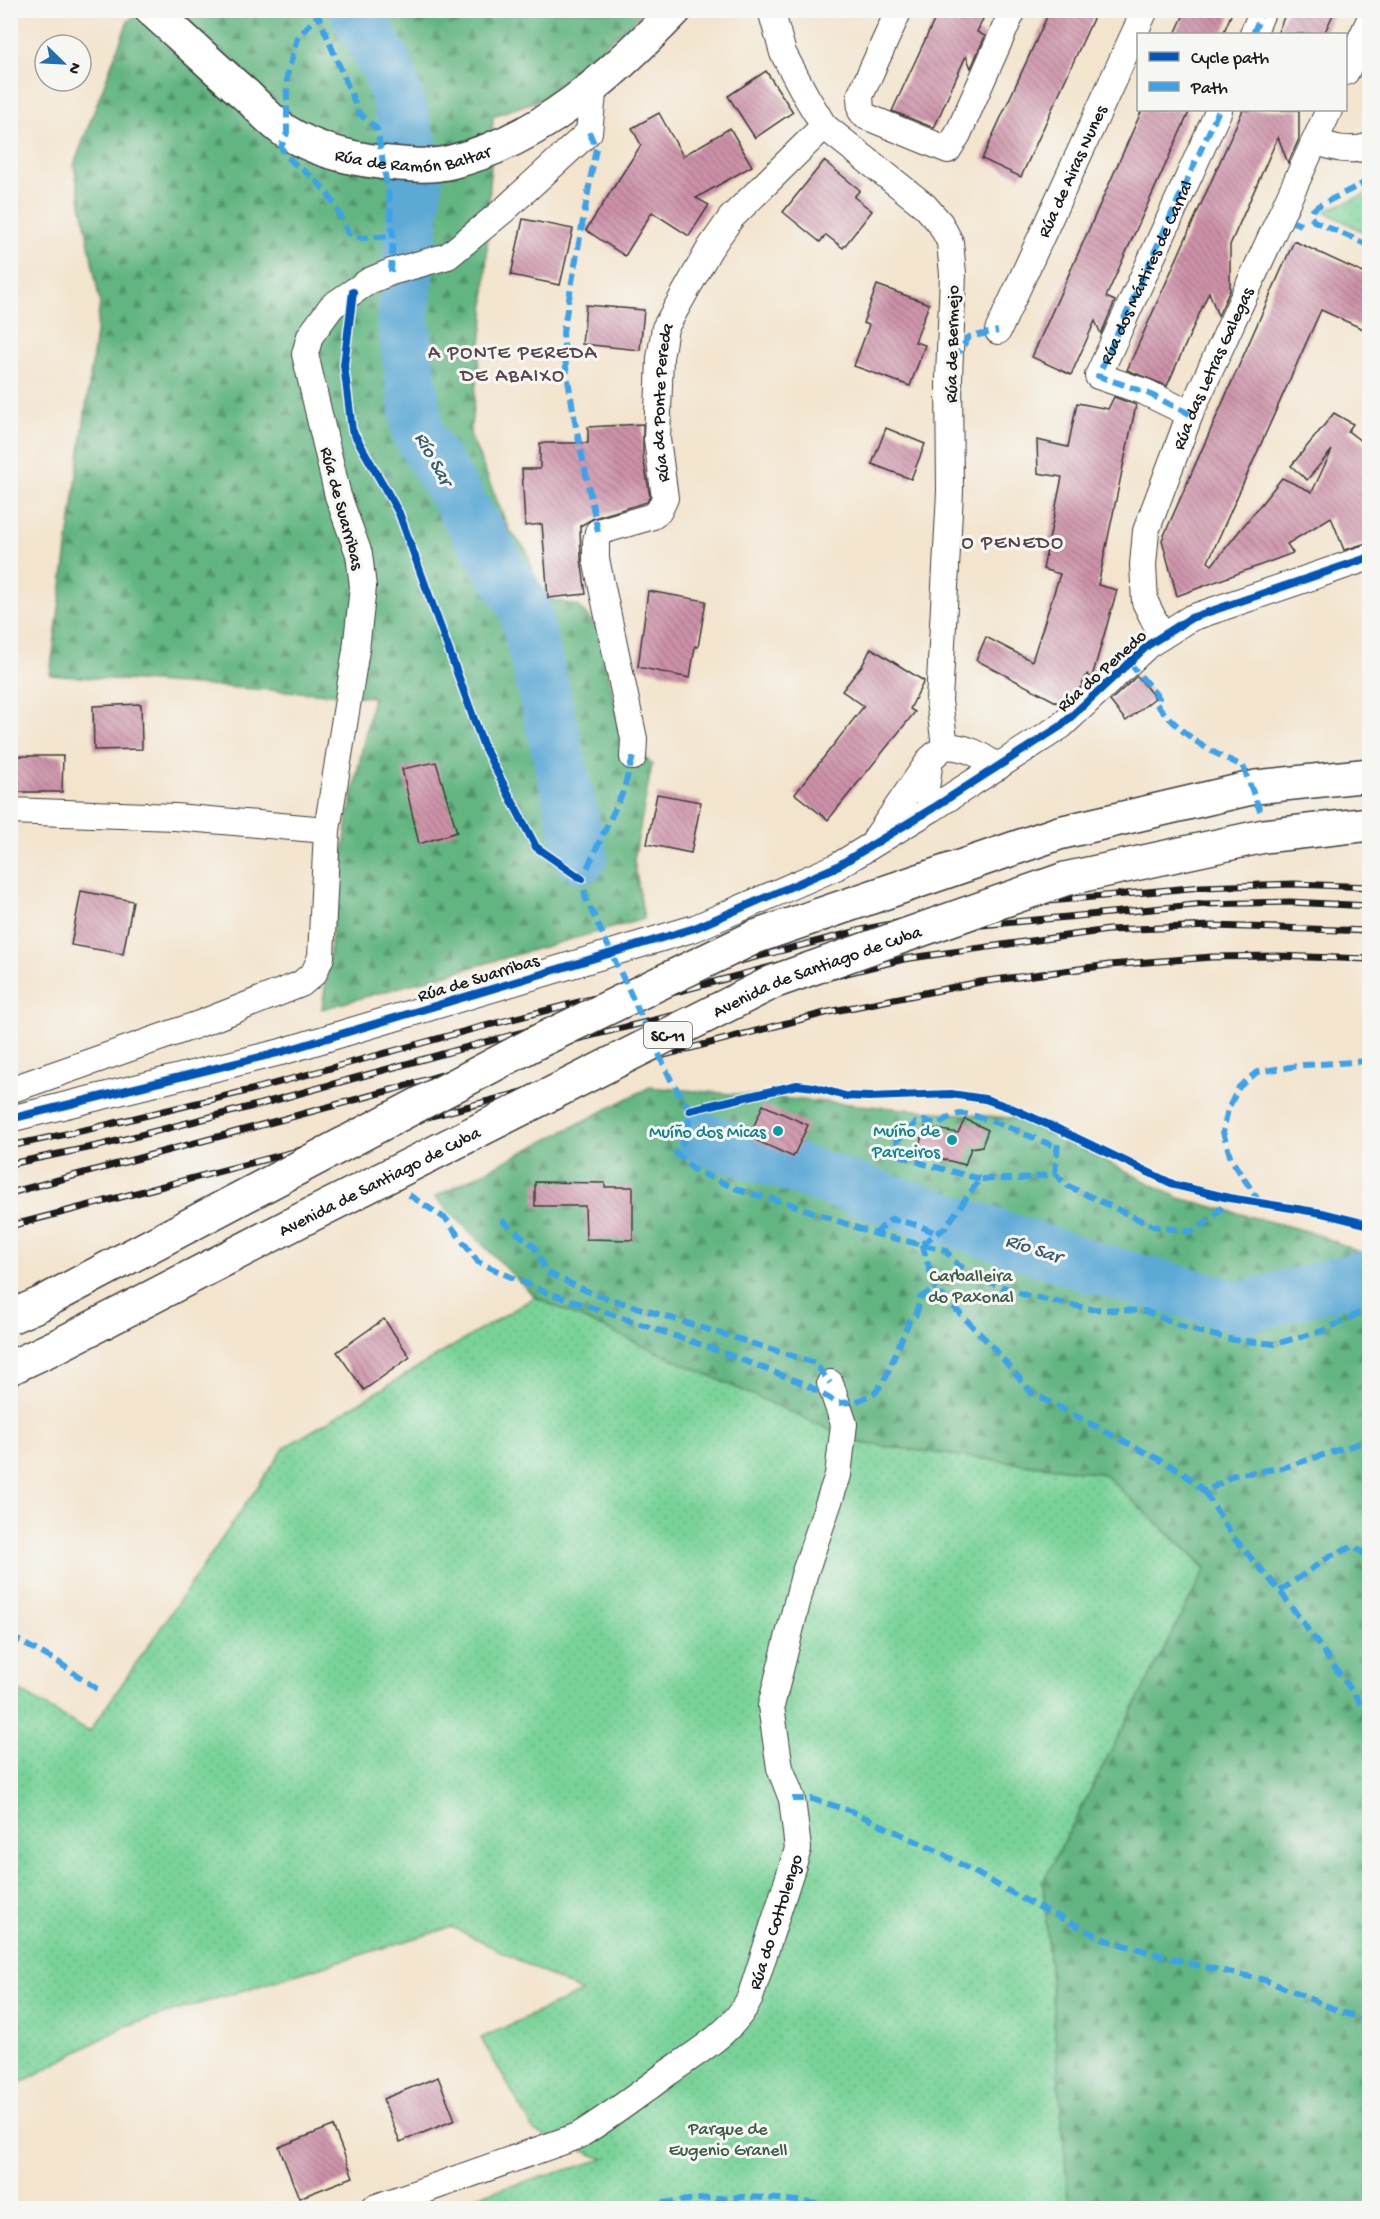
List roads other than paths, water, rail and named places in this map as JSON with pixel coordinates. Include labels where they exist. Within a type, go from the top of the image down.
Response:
[{"type":"main road","name":"Rúa de Ramón Baltar","points":[[152,10],[287,133],[323,149],[363,160],[406,165],[449,163],[495,149],[520,136],[552,117],[594,85],[675,10]]},
{"type":"main road","points":[[10,1317],[40,1304],[537,1042],[755,937],[1059,832],[1256,787],[1370,775]]},
{"type":"main road","name":"Avenida de Santiago de Cuba","points":[[10,1368],[773,982],[1065,879],[1264,836],[1370,824]]},
{"type":"street","name":"Rúa de Bermejo","points":[[771,10],[783,53],[824,126],[925,206],[940,223],[950,242],[953,274],[949,377],[950,492],[938,753],[926,789],[933,808]]},
{"type":"street","points":[[899,10],[860,96],[861,111],[865,116],[948,150],[951,148],[1013,10]]},
{"type":"street","name":"Rúa de Airas Nunes","points":[[998,331],[1145,10]]},
{"type":"street","points":[[1253,33],[1263,10]]},
{"type":"street","points":[[1347,70],[1370,19]]},
{"type":"street","name":"Rúa de Suarribas","points":[[10,1090],[199,1024],[301,984],[314,973],[321,957],[327,830],[356,650],[363,587],[359,554],[338,496],[305,354],[310,336],[332,306],[369,281],[448,256],[504,210],[589,132],[594,85]]},
{"type":"street","name":"Rúa dos Mártires de Carral","points":[[1190,414],[1145,392],[1098,376],[1219,111]]},
{"type":"street","name":"Rúa das Letras Galegas","points":[[1162,636],[1145,602],[1143,565],[1146,531],[1190,414],[1329,111]]},
{"type":"street","name":"Rúa da Ponte Pereda","points":[[633,758],[634,739],[596,560],[598,532],[653,516],[663,505],[657,439],[660,358],[665,328],[710,248],[731,218],[824,126]]},
{"type":"street","points":[[1315,141],[1346,150],[1359,150],[1370,146]]},
{"type":"street","name":"Rúa do Penedo","points":[[933,808],[1061,726],[1148,645],[1191,618],[1370,557]]},
{"type":"street","points":[[870,846],[938,753],[963,747],[982,755],[998,767]]},
{"type":"street","name":"Rúa de Suarribas","points":[[10,1119],[280,1052],[695,928],[836,867],[933,808]]},
{"type":"street","points":[[10,811],[175,817],[327,830]]},
{"type":"street","name":"Rúa do Cottolengo","points":[[374,2208],[578,2136],[609,2117],[719,2036],[744,2010],[750,1998],[798,1849],[792,1799],[780,1768],[771,1706],[804,1575],[838,1475],[844,1424],[830,1383]]},
{"type":"waterway","name":"Río Sar","points":[[355,10],[388,69],[418,167],[403,319],[418,434],[524,606],[582,857]]},
{"type":"waterway","name":"Río Sar","points":[[703,1138],[1092,1267],[1241,1308],[1370,1275]]},
{"type":"railway","points":[[10,1146],[251,1090],[473,1029],[866,929],[973,908],[1201,887],[1294,884],[1370,887]]},
{"type":"railway","points":[[10,1164],[102,1145],[261,1104],[865,942],[971,926],[1205,904],[1290,902],[1370,906]]},
{"type":"railway","points":[[10,1193],[395,1089],[491,1060],[904,959],[1108,930],[1212,926],[1370,931]]},
{"type":"railway","points":[[10,1226],[829,1012],[980,982],[1109,965],[1212,957],[1276,956],[1370,959]]},
{"type":"place","name":"Muíño dos Micas","points":[[778,1131]]},
{"type":"place","name":"Muíño de Parceiros","points":[[952,1140]]},
{"type":"district","name":"A PONTE PEREDA DE ABAIXO","points":[[513,362]]},
{"type":"district","name":"O PENEDO","points":[[1013,541]]},
{"type":"park label","name":"Carballeira do Paxonal","points":[[971,1285]]},
{"type":"park label","name":"Parque de Eugenio Granell","points":[[728,2138]]}]
